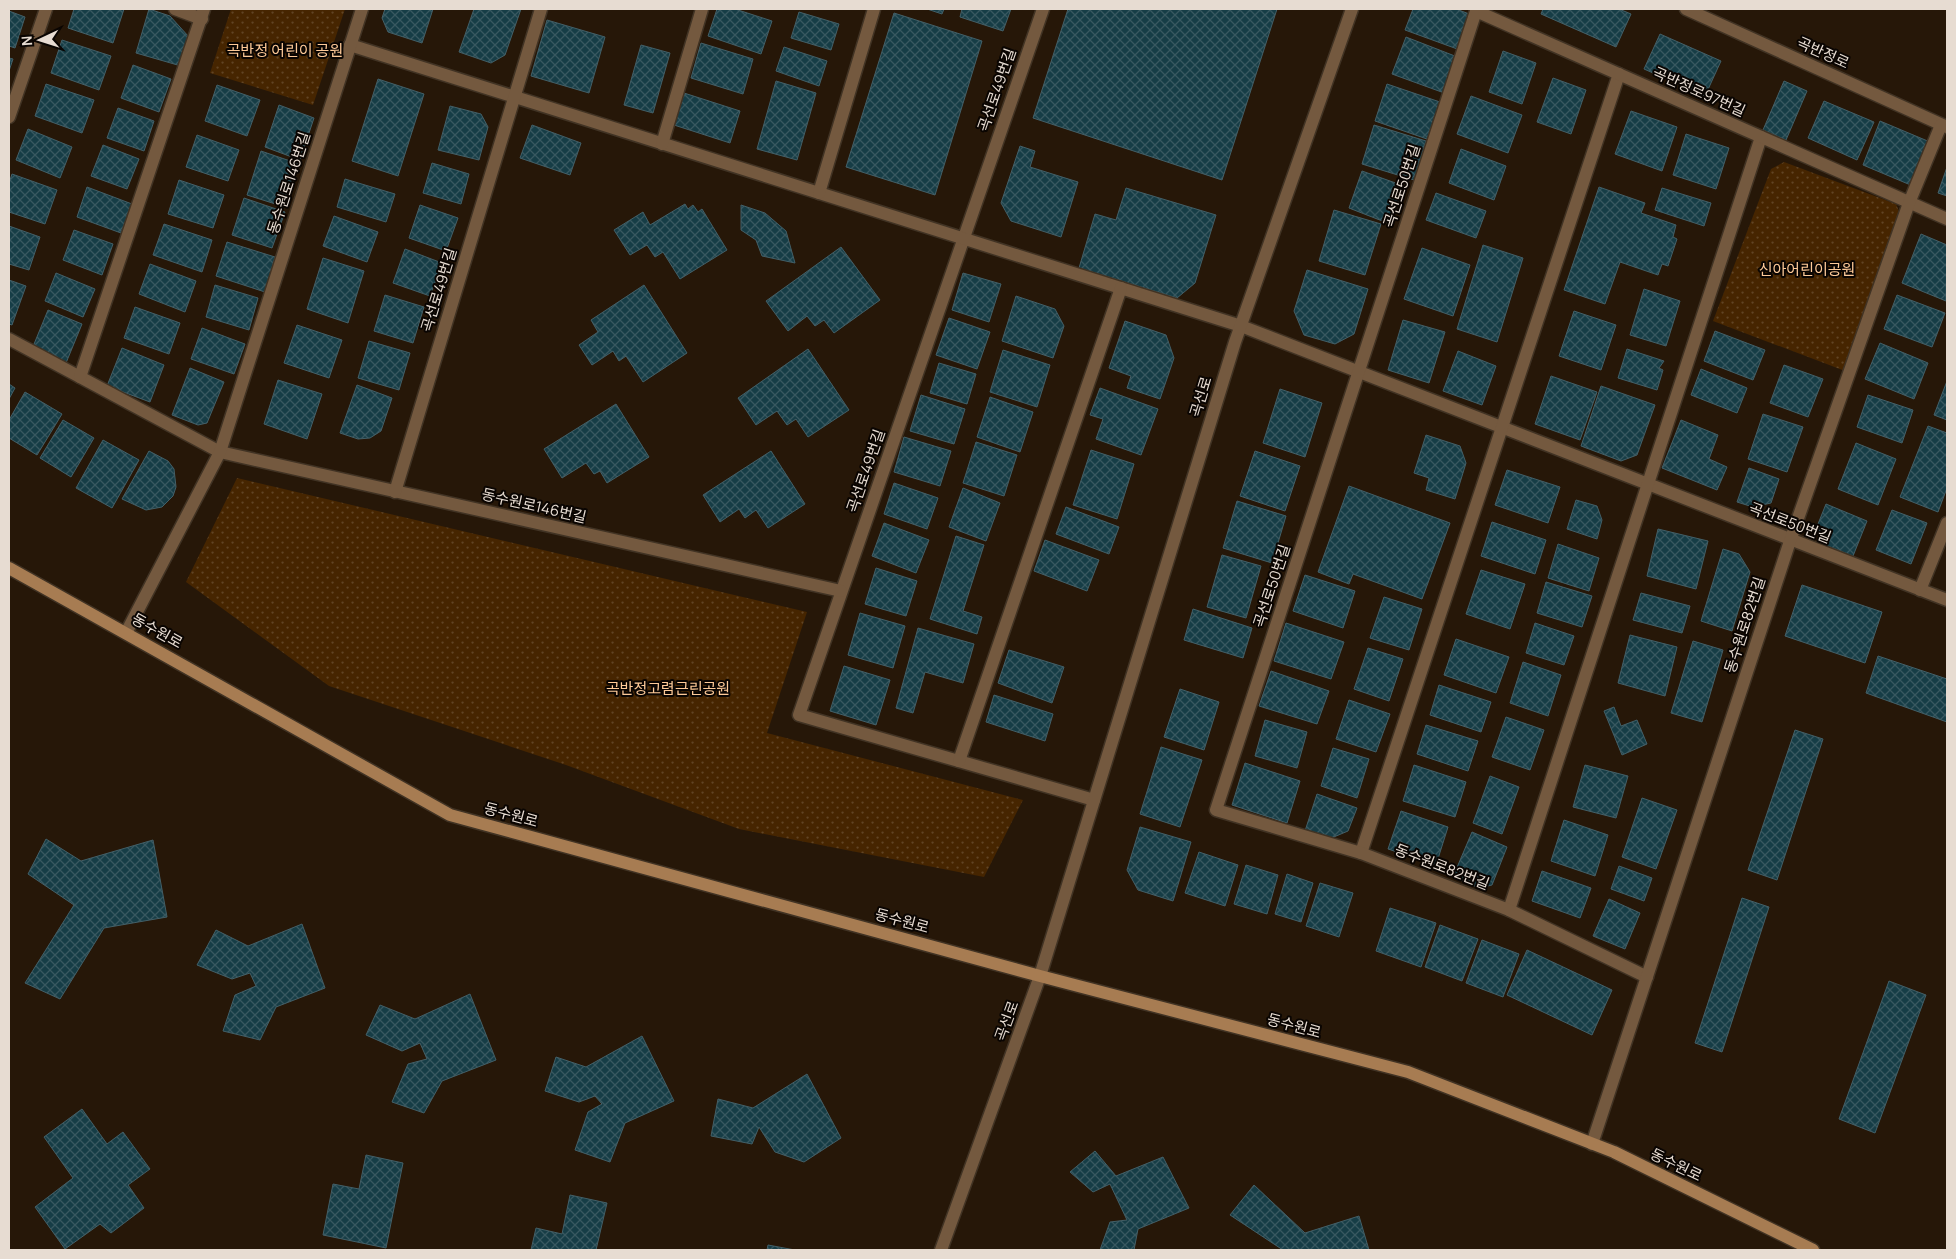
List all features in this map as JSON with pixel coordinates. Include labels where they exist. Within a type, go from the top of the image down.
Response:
[{"type":"main road","name":"동수원로","points":[[9,568],[450,815],[1040,976],[1408,1072],[1614,1152],[1813,1250]]},
{"type":"street","points":[[9,117],[46,9]]},
{"type":"street","points":[[80,377],[203,14],[175,9]]},
{"type":"street","name":"동수원로146번길","points":[[126,633],[220,452],[362,9]]},
{"type":"street","name":"곡선로49번길","points":[[395,492],[541,9]]},
{"type":"street","points":[[662,144],[702,9]]},
{"type":"street","points":[[819,193],[874,9]]},
{"type":"street","name":"곡선로49번길","points":[[959,761],[799,715],[1042,9]]},
{"type":"street","name":"곡선로","points":[[941,1250],[1040,976],[1241,326],[1352,9]]},
{"type":"street","name":"곡반정로","points":[[1686,9],[1944,126]]},
{"type":"street","name":"곡선로50번길","points":[[1216,810],[1476,11]]},
{"type":"street","name":"곡반정로97번길","points":[[1476,11],[1947,219]]},
{"type":"street","points":[[350,45],[1241,326]]},
{"type":"street","points":[[1362,853],[1619,74]]},
{"type":"street","points":[[1790,541],[1909,203],[1944,126]]},
{"type":"street","points":[[1509,910],[1762,137]]},
{"type":"street","points":[[1094,800],[959,761],[1120,288]]},
{"type":"street","name":"곡선로50번길","points":[[1241,326],[1790,541],[1947,600]]},
{"type":"street","name":"동수원로146번길","points":[[9,339],[220,452],[841,591]]},
{"type":"street","points":[[1920,590],[1947,523]]},
{"type":"street","name":"동수원로82번길","points":[[1592,1144],[1790,541]]},
{"type":"street","name":"동수원로82번길","points":[[1216,810],[1362,853],[1509,910],[1647,977]]},
{"type":"green space","name":"곡반정 어린이 공원","points":[[231,9],[345,9],[313,105],[210,73]]},
{"type":"green space","name":"신아어린이공원","points":[[1784,162],[1896,204],[1902,219],[1845,371],[1713,321],[1771,169]]},
{"type":"green space","name":"곡반정고렴근린공원","points":[[237,478],[807,612],[767,733],[1023,800],[984,877],[739,829],[566,765],[329,686],[186,582]]},
{"type":"building","points":[[74,9],[124,9],[113,43],[68,28]]},
{"type":"building","points":[[149,9],[170,16],[189,37],[181,66],[136,53]]},
{"type":"building","points":[[385,9],[433,9],[422,43],[388,32],[382,18]]},
{"type":"building","points":[[474,9],[521,9],[505,55],[491,63],[459,52]]},
{"type":"building","points":[[717,9],[735,9],[772,21],[761,54],[708,36]]},
{"type":"building","points":[[927,9],[944,9],[942,14]]},
{"type":"building","points":[[962,9],[1011,9],[1003,31],[960,17]]},
{"type":"building","points":[[1068,9],[1277,9],[1222,180],[1033,118]]},
{"type":"building","points":[[1413,9],[1456,9],[1472,15],[1460,50],[1405,30]]},
{"type":"building","points":[[1543,9],[1619,9],[1631,14],[1616,47],[1541,14]]},
{"type":"building","points":[[9,11],[25,17],[15,48],[9,46]]},
{"type":"building","points":[[799,12],[839,24],[831,50],[791,38]]},
{"type":"building","points":[[894,13],[982,41],[935,195],[846,167]]},
{"type":"building","points":[[547,20],[605,37],[589,93],[531,76]]},
{"type":"building","points":[[1660,34],[1721,61],[1705,96],[1644,69]]},
{"type":"building","points":[[1406,37],[1460,58],[1447,94],[1392,74]]},
{"type":"building","points":[[62,40],[111,56],[99,90],[51,73]]},
{"type":"building","points":[[701,43],[753,59],[743,94],[691,78]]},
{"type":"building","points":[[641,45],[670,53],[653,113],[624,105]]},
{"type":"building","points":[[784,47],[827,61],[819,86],[776,71]]},
{"type":"building","points":[[1503,51],[1536,63],[1522,104],[1489,92]]},
{"type":"building","points":[[9,58],[13,59],[9,71]]},
{"type":"building","points":[[133,65],[171,79],[159,112],[121,98]]},
{"type":"building","points":[[1553,78],[1586,90],[1571,134],[1537,122]]},
{"type":"building","points":[[378,79],[424,94],[398,176],[352,161]]},
{"type":"building","points":[[776,81],[816,93],[797,160],[757,149]]},
{"type":"building","points":[[1784,81],[1807,91],[1786,140],[1763,130]]},
{"type":"building","points":[[46,84],[94,100],[82,133],[35,116]]},
{"type":"building","points":[[1387,84],[1440,102],[1427,139],[1375,121]]},
{"type":"building","points":[[217,85],[260,100],[247,136],[205,121]]},
{"type":"building","points":[[684,93],[740,111],[730,143],[674,125]]},
{"type":"building","points":[[1471,96],[1522,115],[1508,153],[1457,134]]},
{"type":"building","points":[[1824,101],[1874,122],[1857,160],[1808,138]]},
{"type":"building","points":[[279,105],[314,118],[300,160],[265,147]]},
{"type":"building","points":[[450,106],[481,114],[488,127],[479,160],[438,150]]},
{"type":"building","points":[[118,108],[154,121],[144,151],[107,138]]},
{"type":"building","points":[[1631,111],[1677,127],[1662,171],[1615,154]]},
{"type":"building","points":[[1880,121],[1930,142],[1913,186],[1863,165]]},
{"type":"building","points":[[532,125],[581,143],[570,175],[520,158]]},
{"type":"building","points":[[1374,125],[1426,141],[1414,180],[1362,164]]},
{"type":"building","points":[[28,129],[72,147],[60,178],[16,160]]},
{"type":"building","points":[[1686,134],[1729,148],[1716,189],[1673,175]]},
{"type":"building","points":[[197,135],[239,150],[228,181],[186,167]]},
{"type":"building","points":[[103,145],[139,159],[127,189],[91,176]]},
{"type":"building","points":[[1020,146],[1035,151],[1030,167],[1078,182],[1061,237],[1011,221],[1001,203]]},
{"type":"building","points":[[1461,149],[1506,166],[1494,200],[1449,183]]},
{"type":"building","points":[[261,151],[299,164],[285,207],[247,195]]},
{"type":"building","points":[[432,163],[469,174],[461,204],[423,193]]},
{"type":"building","points":[[1947,167],[1947,196],[1938,193]]},
{"type":"building","points":[[1362,171],[1404,186],[1390,224],[1349,208]]},
{"type":"building","points":[[12,174],[57,190],[45,224],[9,212],[9,183]]},
{"type":"building","points":[[345,179],[395,194],[386,222],[337,207]]},
{"type":"building","points":[[179,180],[224,195],[213,228],[168,214]]},
{"type":"building","points":[[87,187],[132,204],[121,233],[77,217]]},
{"type":"building","points":[[1599,187],[1645,203],[1641,213],[1676,225],[1673,237],[1677,239],[1668,266],[1662,264],[1658,275],[1620,262],[1605,304],[1564,290]]},
{"type":"building","points":[[1126,188],[1216,215],[1195,283],[1177,298],[1079,268],[1095,214],[1116,220]]},
{"type":"building","points":[[1662,188],[1711,203],[1704,226],[1655,210]]},
{"type":"building","points":[[1436,193],[1486,211],[1476,238],[1426,220]]},
{"type":"building","points":[[244,198],[285,212],[272,248],[232,235]]},
{"type":"building","points":[[685,204],[688,209],[693,205],[698,212],[702,209],[727,250],[680,279],[663,252],[655,257],[647,245],[630,255],[614,230],[643,212],[650,225]]},
{"type":"building","points":[[420,205],[458,218],[446,251],[409,238]]},
{"type":"building","points":[[741,205],[765,213],[786,231],[795,263],[762,256],[756,240],[741,230]]},
{"type":"building","points":[[1334,210],[1381,224],[1365,275],[1319,261]]},
{"type":"building","points":[[334,216],[378,232],[367,262],[323,246]]},
{"type":"building","points":[[164,224],[212,240],[202,272],[153,255]]},
{"type":"building","points":[[9,226],[40,237],[29,270],[9,264]]},
{"type":"building","points":[[74,230],[113,244],[102,275],[63,260]]},
{"type":"building","points":[[1921,234],[1947,245],[1946,301],[1902,283]]},
{"type":"building","points":[[227,242],[275,257],[265,292],[216,276]]},
{"type":"building","points":[[1483,245],[1523,258],[1497,342],[1457,329]]},
{"type":"building","points":[[841,247],[880,300],[834,333],[824,320],[815,326],[807,316],[788,331],[766,301]]},
{"type":"building","points":[[1422,248],[1470,265],[1453,316],[1404,299]]},
{"type":"building","points":[[405,249],[442,263],[430,296],[393,283]]},
{"type":"building","points":[[323,258],[364,271],[348,323],[307,309]]},
{"type":"building","points":[[150,264],[196,281],[185,312],[139,294]]},
{"type":"building","points":[[1307,270],[1368,289],[1354,334],[1335,344],[1304,335],[1294,311]]},
{"type":"building","points":[[56,273],[95,289],[83,317],[45,301]]},
{"type":"building","points":[[963,273],[1001,284],[989,322],[952,310]]},
{"type":"building","points":[[9,280],[26,286],[12,325],[9,324]]},
{"type":"building","points":[[215,285],[258,298],[249,330],[206,317]]},
{"type":"building","points":[[644,285],[687,353],[643,382],[626,356],[619,361],[613,351],[592,365],[579,345],[598,332],[591,320]]},
{"type":"building","points":[[1644,289],[1680,301],[1666,346],[1630,335]]},
{"type":"building","points":[[385,295],[424,307],[413,343],[374,331]]},
{"type":"building","points":[[1897,295],[1945,313],[1932,347],[1884,329]]},
{"type":"building","points":[[1016,296],[1055,309],[1064,326],[1053,358],[1002,341]]},
{"type":"building","points":[[135,307],[180,323],[169,354],[124,338]]},
{"type":"building","points":[[48,310],[82,324],[66,363],[32,349]]},
{"type":"building","points":[[1574,311],[1616,325],[1601,370],[1559,356]]},
{"type":"building","points":[[949,318],[990,332],[977,369],[936,355]]},
{"type":"building","points":[[1403,320],[1445,332],[1429,383],[1388,370]]},
{"type":"building","points":[[1125,321],[1166,335],[1174,358],[1160,399],[1127,388],[1131,376],[1109,368]]},
{"type":"building","points":[[297,325],[342,340],[329,378],[284,363]]},
{"type":"building","points":[[202,328],[245,344],[234,374],[191,359]]},
{"type":"building","points":[[1715,331],[1765,350],[1753,380],[1704,361]]},
{"type":"building","points":[[369,341],[410,353],[399,390],[358,378]]},
{"type":"building","points":[[1880,343],[1928,363],[1914,399],[1865,379]]},
{"type":"building","points":[[122,348],[164,365],[150,402],[107,386]]},
{"type":"building","points":[[808,349],[849,410],[808,437],[796,419],[787,425],[777,411],[756,425],[738,398]]},
{"type":"building","points":[[1627,349],[1664,361],[1659,368],[1663,370],[1657,390],[1618,378]]},
{"type":"building","points":[[1003,350],[1050,365],[1037,407],[990,392]]},
{"type":"building","points":[[1458,351],[1496,366],[1482,405],[1443,391]]},
{"type":"building","points":[[939,363],[976,374],[967,404],[930,393]]},
{"type":"building","points":[[1784,365],[1823,379],[1808,417],[1770,403]]},
{"type":"building","points":[[190,368],[224,382],[207,423],[198,425],[172,415]]},
{"type":"building","points":[[1701,369],[1747,388],[1737,413],[1691,395]]},
{"type":"building","points":[[1551,376],[1597,392],[1580,440],[1535,424]]},
{"type":"building","points":[[278,380],[322,394],[307,439],[264,424]]},
{"type":"building","points":[[1947,381],[1947,420],[1934,415]]},
{"type":"building","points":[[9,384],[15,388],[9,399]]},
{"type":"building","points":[[357,385],[392,398],[381,431],[370,438],[358,439],[340,433]]},
{"type":"building","points":[[1601,386],[1655,405],[1637,455],[1621,461],[1581,446]]},
{"type":"building","points":[[1100,388],[1158,409],[1141,455],[1096,439],[1103,419],[1090,415]]},
{"type":"building","points":[[1280,389],[1322,403],[1305,457],[1263,443]]},
{"type":"building","points":[[25,392],[62,414],[37,455],[9,438],[9,420]]},
{"type":"building","points":[[921,395],[965,409],[954,444],[910,431]]},
{"type":"building","points":[[1868,395],[1913,410],[1902,443],[1857,427]]},
{"type":"building","points":[[990,397],[1033,412],[1020,452],[977,437]]},
{"type":"building","points":[[616,404],[649,457],[607,483],[600,471],[594,474],[586,463],[562,478],[544,449]]},
{"type":"building","points":[[1763,414],[1803,427],[1787,472],[1748,459]]},
{"type":"building","points":[[63,420],[94,438],[71,477],[40,458]]},
{"type":"building","points":[[1681,420],[1718,435],[1709,459],[1727,467],[1717,490],[1662,468]]},
{"type":"building","points":[[1928,426],[1947,433],[1947,488],[1938,512],[1900,497]]},
{"type":"building","points":[[1426,435],[1460,446],[1466,463],[1455,499],[1426,490],[1429,478],[1414,473]]},
{"type":"building","points":[[904,437],[951,451],[940,486],[894,472]]},
{"type":"building","points":[[103,440],[139,460],[112,508],[76,488]]},
{"type":"building","points":[[976,442],[1017,455],[1004,496],[963,483]]},
{"type":"building","points":[[1856,443],[1896,459],[1878,505],[1838,489]]},
{"type":"building","points":[[1091,450],[1134,464],[1117,519],[1073,505]]},
{"type":"building","points":[[149,451],[168,461],[174,469],[176,487],[173,496],[162,507],[146,510],[122,499]]},
{"type":"building","points":[[771,451],[805,504],[768,528],[756,510],[745,518],[739,509],[720,522],[703,495]]},
{"type":"building","points":[[1255,451],[1300,466],[1285,511],[1240,496]]},
{"type":"building","points":[[1749,468],[1779,479],[1771,503],[1753,507],[1737,502]]},
{"type":"building","points":[[1507,470],[1560,487],[1548,523],[1495,505]]},
{"type":"building","points":[[894,483],[938,498],[927,529],[884,514]]},
{"type":"building","points":[[1349,486],[1450,523],[1422,599],[1353,574],[1349,584],[1318,572]]},
{"type":"building","points":[[963,488],[1000,503],[986,541],[949,527]]},
{"type":"building","points":[[1576,500],[1597,506],[1602,520],[1597,539],[1567,529]]},
{"type":"building","points":[[1237,501],[1286,516],[1272,563],[1223,548]]},
{"type":"building","points":[[1826,504],[1867,521],[1853,556],[1825,545],[1816,529]]},
{"type":"building","points":[[1066,507],[1119,527],[1109,554],[1056,534]]},
{"type":"building","points":[[1892,510],[1927,523],[1911,564],[1876,550]]},
{"type":"building","points":[[1492,522],[1546,540],[1535,574],[1481,556]]},
{"type":"building","points":[[884,523],[929,540],[916,573],[872,556]]},
{"type":"building","points":[[1658,529],[1708,541],[1696,589],[1647,576]]},
{"type":"building","points":[[956,536],[984,545],[963,611],[982,617],[977,634],[930,619]]},
{"type":"building","points":[[1045,540],[1099,560],[1087,591],[1034,571]]},
{"type":"building","points":[[1558,544],[1599,558],[1589,591],[1548,578]]},
{"type":"building","points":[[1723,549],[1739,554],[1750,572],[1732,631],[1701,621]]},
{"type":"building","points":[[1222,555],[1261,566],[1246,618],[1207,607]]},
{"type":"building","points":[[876,568],[917,581],[906,616],[865,604]]},
{"type":"building","points":[[1481,570],[1525,584],[1510,629],[1466,614]]},
{"type":"building","points":[[1305,575],[1355,591],[1343,628],[1293,611]]},
{"type":"building","points":[[1546,582],[1592,596],[1582,627],[1537,613]]},
{"type":"building","points":[[1802,585],[1882,612],[1865,663],[1785,636]]},
{"type":"building","points":[[1641,593],[1690,606],[1682,633],[1633,620]]},
{"type":"building","points":[[1384,597],[1422,609],[1409,650],[1370,638]]},
{"type":"building","points":[[1193,609],[1252,628],[1243,658],[1184,640]]},
{"type":"building","points":[[860,613],[905,626],[893,668],[848,655]]},
{"type":"building","points":[[1286,623],[1344,642],[1331,679],[1274,661]]},
{"type":"building","points":[[1535,623],[1574,636],[1564,665],[1526,653]]},
{"type":"building","points":[[918,628],[974,644],[963,683],[925,672],[913,713],[896,708]]},
{"type":"building","points":[[1630,635],[1677,647],[1665,696],[1618,683]]},
{"type":"building","points":[[1456,639],[1509,657],[1496,693],[1444,675]]},
{"type":"building","points":[[1693,641],[1723,650],[1702,722],[1671,713]]},
{"type":"building","points":[[1368,648],[1403,659],[1389,701],[1354,689]]},
{"type":"building","points":[[1009,650],[1064,667],[1052,703],[998,683]]},
{"type":"building","points":[[1878,656],[1947,679],[1947,722],[1866,693]]},
{"type":"building","points":[[1523,662],[1561,675],[1548,716],[1510,703]]},
{"type":"building","points":[[844,666],[890,680],[876,725],[830,711]]},
{"type":"building","points":[[1271,671],[1329,691],[1317,724],[1259,706]]},
{"type":"building","points":[[1439,685],[1491,702],[1481,732],[1430,715]]},
{"type":"building","points":[[1180,689],[1219,702],[1204,750],[1164,737]]},
{"type":"building","points":[[994,695],[1053,714],[1045,741],[986,722]]},
{"type":"building","points":[[1349,700],[1390,714],[1376,752],[1336,739]]},
{"type":"building","points":[[1614,707],[1621,726],[1637,720],[1647,744],[1622,755],[1604,711]]},
{"type":"building","points":[[1506,717],[1544,730],[1530,770],[1492,757]]},
{"type":"building","points":[[1265,720],[1307,732],[1297,768],[1255,756]]},
{"type":"building","points":[[1426,725],[1478,741],[1468,771],[1417,754]]},
{"type":"building","points":[[1795,730],[1823,739],[1777,880],[1748,870]]},
{"type":"building","points":[[1161,747],[1202,760],[1180,827],[1140,814]]},
{"type":"building","points":[[1333,748],[1369,759],[1357,798],[1321,786]]},
{"type":"building","points":[[1245,763],[1300,781],[1287,823],[1232,805]]},
{"type":"building","points":[[1414,765],[1466,782],[1455,817],[1403,801]]},
{"type":"building","points":[[1585,765],[1628,776],[1616,818],[1573,807]]},
{"type":"building","points":[[1490,776],[1519,787],[1502,834],[1473,823]]},
{"type":"building","points":[[1317,794],[1357,808],[1348,831],[1329,839],[1305,831]]},
{"type":"building","points":[[1642,798],[1677,810],[1656,869],[1622,857]]},
{"type":"building","points":[[1401,811],[1448,827],[1436,865],[1388,849]]},
{"type":"building","points":[[1564,820],[1608,835],[1595,876],[1551,861]]},
{"type":"building","points":[[1140,827],[1191,842],[1173,901],[1138,890],[1127,870]]},
{"type":"building","points":[[1472,832],[1507,847],[1492,885],[1479,888],[1453,877]]},
{"type":"building","points":[[46,839],[81,861],[153,840],[167,917],[104,928],[60,999],[25,983],[74,905],[28,874]]},
{"type":"building","points":[[1199,852],[1238,865],[1225,906],[1185,893]]},
{"type":"building","points":[[1246,865],[1278,875],[1267,914],[1234,904]]},
{"type":"building","points":[[1619,866],[1652,878],[1644,901],[1611,889]]},
{"type":"building","points":[[1542,871],[1591,888],[1580,918],[1532,901]]},
{"type":"building","points":[[1287,874],[1313,883],[1301,922],[1275,914]]},
{"type":"building","points":[[1320,883],[1353,893],[1339,937],[1306,926]]},
{"type":"building","points":[[1742,898],[1769,907],[1722,1052],[1695,1043]]},
{"type":"building","points":[[1609,899],[1640,913],[1625,949],[1593,936]]},
{"type":"building","points":[[1390,908],[1436,923],[1421,967],[1376,951]]},
{"type":"building","points":[[302,924],[325,988],[276,1007],[260,1040],[223,1031],[235,995],[256,986],[250,973],[232,979],[197,965],[216,930],[248,946]]},
{"type":"building","points":[[1440,925],[1478,939],[1462,981],[1425,967]]},
{"type":"building","points":[[1482,940],[1519,954],[1503,997],[1466,983]]},
{"type":"building","points":[[1527,950],[1612,990],[1592,1035],[1507,995]]},
{"type":"building","points":[[1889,981],[1926,995],[1875,1133],[1839,1119]]},
{"type":"building","points":[[470,994],[496,1060],[442,1081],[424,1113],[392,1102],[408,1064],[427,1059],[420,1043],[402,1051],[366,1035],[380,1005],[415,1019]]},
{"type":"building","points":[[642,1036],[674,1101],[625,1123],[610,1162],[575,1150],[588,1112],[602,1104],[595,1096],[579,1102],[545,1091],[556,1057],[586,1067]]},
{"type":"building","points":[[807,1074],[841,1138],[804,1162],[775,1152],[759,1127],[752,1144],[711,1136],[718,1099],[753,1108]]},
{"type":"building","points":[[82,1109],[107,1144],[123,1132],[150,1169],[128,1185],[144,1208],[111,1233],[100,1224],[65,1249],[35,1207],[73,1178],[44,1137]]},
{"type":"building","points":[[1095,1151],[1116,1176],[1163,1157],[1189,1208],[1138,1229],[1134,1250],[1100,1250],[1110,1222],[1127,1220],[1110,1184],[1093,1192],[1070,1172]]},
{"type":"building","points":[[366,1155],[403,1163],[386,1248],[323,1235],[333,1184],[359,1189]]},
{"type":"building","points":[[1254,1185],[1305,1233],[1359,1216],[1369,1250],[1283,1250],[1230,1215]]},
{"type":"building","points":[[570,1195],[607,1203],[596,1250],[531,1250],[536,1228],[562,1234]]},
{"type":"building","points":[[768,1245],[795,1250],[767,1250]]}]
